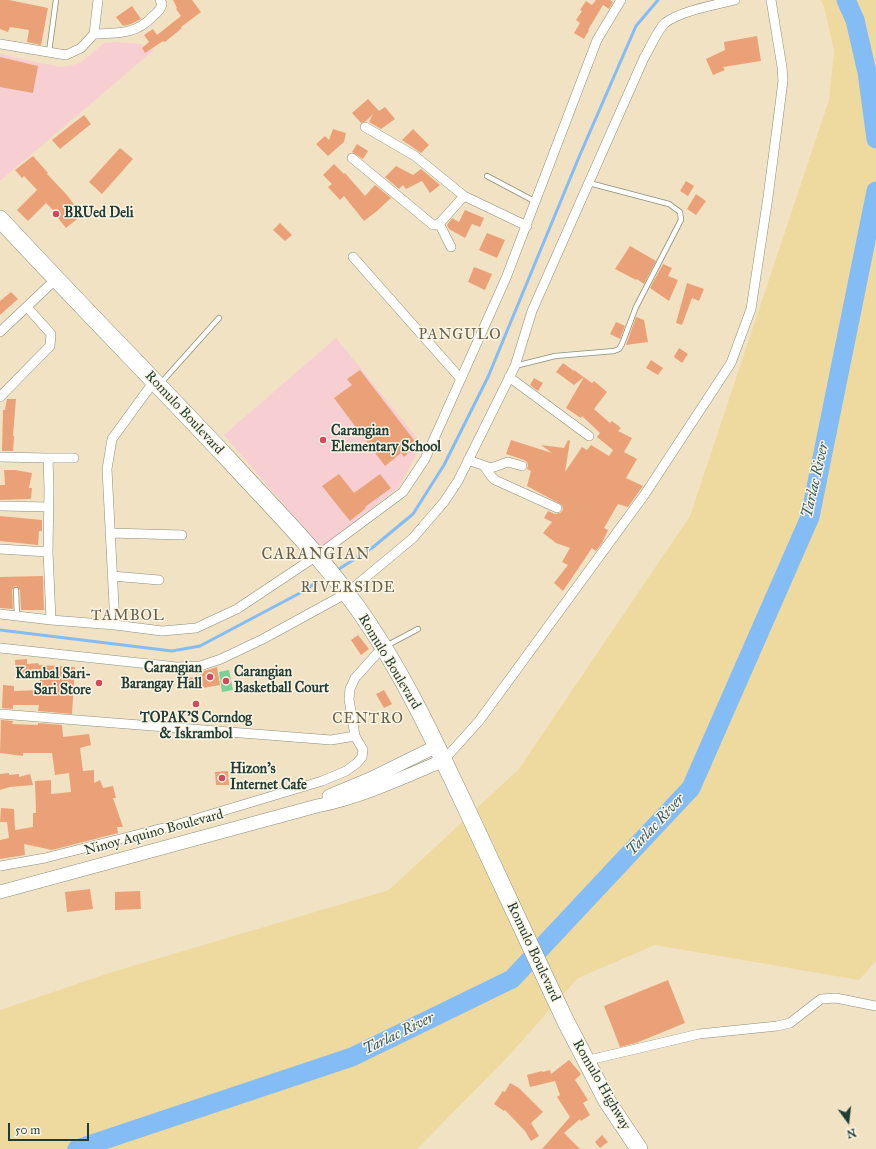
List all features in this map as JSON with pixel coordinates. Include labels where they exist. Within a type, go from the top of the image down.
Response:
[{"type":"highway","name":"Romulo Boulevard","points":[[0,219],[157,383],[318,556],[347,594],[383,647],[443,759],[565,1020]]},
{"type":"highway","name":"Romulo Highway","points":[[565,1020],[585,1061],[608,1101],[639,1149]]},
{"type":"main road","name":"Ninoy Aquino Boulevard","points":[[0,892],[317,806],[330,796],[370,779],[443,759]]},
{"type":"street","points":[[0,44],[66,56],[81,48],[94,34],[98,0]]},
{"type":"street","points":[[94,34],[125,33],[139,28],[162,8],[160,0]]},
{"type":"street","points":[[0,614],[162,631],[196,628],[237,609],[318,556],[403,492],[425,459],[506,278],[597,40],[621,0]]},
{"type":"street","points":[[0,648],[177,667],[200,666],[263,639],[347,594],[413,538],[444,502],[458,481],[509,377],[532,311],[644,58],[664,24],[682,14],[735,0]]},
{"type":"street","points":[[443,759],[479,721],[644,494],[731,363],[751,308],[768,197],[783,81],[782,66],[771,0]]},
{"type":"street","points":[[365,127],[415,156],[464,196],[527,226]]},
{"type":"street","points":[[352,158],[433,225],[438,225],[464,196]]},
{"type":"street","points":[[439,223],[451,247]]},
{"type":"street","points":[[353,257],[461,379]]},
{"type":"street","points":[[0,332],[56,279]]},
{"type":"street","points":[[0,397],[50,346],[51,334],[27,307]]},
{"type":"street","points":[[509,377],[589,436]]},
{"type":"street","points":[[115,625],[107,469],[112,439],[157,383]]},
{"type":"street","points":[[0,457],[74,458]]},
{"type":"street","points":[[48,458],[48,552],[51,620]]},
{"type":"street","points":[[468,460],[494,468],[503,463],[511,462],[522,466]]},
{"type":"street","points":[[484,466],[495,480],[557,508]]},
{"type":"street","points":[[0,506],[49,507]]},
{"type":"street","points":[[110,533],[182,535]]},
{"type":"street","points":[[0,549],[48,552]]},
{"type":"street","points":[[112,576],[158,580]]},
{"type":"street","points":[[0,866],[45,858],[179,824],[322,781],[346,771],[357,763],[362,757],[364,750],[354,736],[349,699],[350,688],[354,678],[383,647]]},
{"type":"street","points":[[0,714],[331,740],[354,736]]},
{"type":"street","points":[[585,1061],[700,1034],[777,1026],[790,1023],[821,999],[836,998],[876,1006]]},
{"type":"lane","points":[[49,52],[56,0]]},
{"type":"lane","points":[[487,176],[536,202]]},
{"type":"lane","points":[[514,366],[555,356],[614,351],[619,349],[636,307],[681,220],[680,212],[669,204],[589,183]]},
{"type":"lane","points":[[157,383],[219,318]]},
{"type":"lane","points":[[16,590],[16,616]]},
{"type":"lane","points":[[383,647],[418,629]]},
{"type":"shaded area","points":[[117,42],[140,44],[154,50],[0,181],[0,54],[59,67],[80,63],[104,43]]},
{"type":"shaded area","name":"Carangian Elementary School","points":[[336,338],[422,444],[399,487],[321,548],[224,435]]},
{"type":"green space","name":"Carangian Basketball Court","points":[[229,670],[233,690],[222,692],[219,672]]},
{"type":"sand","points":[[821,0],[876,0],[876,961],[859,980],[655,945],[578,978],[504,1061],[417,1149],[0,1149],[0,1010],[109,973],[389,890],[519,769],[690,516],[829,100],[834,51],[825,10]]},
{"type":"building","points":[[0,0],[9,0],[48,8],[41,45],[27,42],[29,30],[10,27],[8,32],[0,29]]},
{"type":"building","points":[[173,0],[192,0],[201,12],[181,27],[182,28],[165,42],[163,41],[145,53],[142,48],[149,42],[144,35],[153,29],[157,35],[181,16],[176,9],[177,8]]},
{"type":"building","points":[[596,0],[610,0],[613,2],[609,9],[603,5],[584,39],[574,33],[580,23],[576,20],[586,1],[592,5]]},
{"type":"building","points":[[132,6],[141,19],[123,26],[116,17]]},
{"type":"building","points":[[757,36],[761,61],[723,67],[725,70],[713,75],[706,59],[725,50],[724,42]]},
{"type":"building","points":[[0,57],[38,66],[33,93],[0,87]]},
{"type":"building","points":[[368,99],[379,111],[385,107],[395,119],[381,129],[369,122],[373,114],[366,121],[361,123],[352,113]]},
{"type":"building","points":[[84,115],[91,124],[60,149],[52,140]]},
{"type":"building","points":[[333,129],[346,133],[344,142],[328,156],[316,144],[325,136],[329,140]]},
{"type":"building","points":[[413,129],[429,145],[421,153],[402,140]]},
{"type":"building","points":[[357,144],[368,151],[363,159],[352,152]]},
{"type":"building","points":[[120,148],[133,159],[102,194],[89,182]]},
{"type":"building","points":[[33,156],[48,173],[47,174],[67,195],[82,215],[66,228],[58,218],[60,217],[46,203],[28,221],[17,210],[37,190],[24,176],[22,178],[15,170]]},
{"type":"building","points":[[334,164],[344,174],[345,173],[365,196],[375,185],[391,198],[364,221],[344,196],[340,200],[328,187],[332,184],[323,175]]},
{"type":"building","points":[[396,166],[413,175],[421,169],[440,185],[430,193],[422,181],[406,189],[403,185],[399,189],[385,177]]},
{"type":"building","points":[[686,181],[694,186],[688,196],[680,191]]},
{"type":"building","points":[[696,194],[706,201],[696,215],[687,209]]},
{"type":"building","points":[[465,210],[484,218],[480,227],[472,224],[465,238],[449,229],[447,225],[452,218],[459,222]]},
{"type":"building","points":[[280,223],[292,235],[285,241],[273,230]]},
{"type":"building","points":[[487,233],[505,240],[497,258],[479,250]]},
{"type":"building","points":[[630,246],[656,261],[644,284],[637,279],[636,280],[615,269]]},
{"type":"building","points":[[663,264],[672,268],[668,276],[678,280],[669,301],[650,288]]},
{"type":"building","points":[[474,267],[492,274],[485,290],[468,282]]},
{"type":"building","points":[[687,283],[704,289],[699,301],[692,298],[682,325],[676,323]]},
{"type":"building","points":[[11,292],[18,299],[0,315],[0,301]]},
{"type":"building","points":[[636,317],[644,320],[648,342],[626,345]]},
{"type":"building","points":[[616,322],[625,326],[620,339],[610,334]]},
{"type":"building","points":[[679,348],[688,354],[682,363],[674,357]]},
{"type":"building","points":[[651,360],[663,368],[658,375],[646,368]]},
{"type":"building","points":[[563,363],[584,377],[574,385],[556,372]]},
{"type":"building","points":[[360,370],[417,444],[404,457],[401,453],[385,466],[334,398],[352,385],[347,379]]},
{"type":"building","points":[[584,377],[592,383],[594,381],[607,392],[594,409],[610,423],[612,421],[621,428],[618,431],[632,438],[624,452],[637,459],[626,478],[643,486],[628,507],[618,504],[604,528],[608,530],[602,543],[596,551],[592,548],[563,591],[554,583],[568,565],[562,562],[570,548],[556,543],[543,533],[552,522],[544,518],[548,511],[555,514],[560,513],[563,510],[562,505],[527,486],[531,471],[527,469],[527,462],[506,454],[511,440],[552,453],[541,445],[564,448],[568,440],[570,441],[565,472],[582,447],[587,450],[591,445],[609,456],[613,450],[597,437],[600,433],[582,416],[581,418],[566,408]]},
{"type":"building","points":[[534,378],[543,383],[538,391],[530,385]]},
{"type":"building","points":[[7,399],[16,399],[13,451],[2,451],[3,410],[5,410]]},
{"type":"building","points":[[4,470],[32,473],[29,488],[32,488],[31,499],[0,500],[0,485],[5,485]]},
{"type":"building","points":[[339,474],[354,493],[380,474],[391,488],[365,507],[366,508],[350,521],[322,486]]},
{"type":"building","points":[[0,516],[42,520],[42,531],[39,531],[38,545],[0,541]]},
{"type":"building","points":[[43,576],[44,610],[21,610],[20,590],[16,586],[12,590],[13,609],[0,608],[0,577]]},
{"type":"building","points":[[358,635],[369,649],[361,655],[351,640]]},
{"type":"building","points":[[27,659],[27,664],[38,663],[39,665],[75,667],[72,714],[38,711],[39,705],[13,705],[13,709],[2,708],[3,685],[14,686],[14,691],[40,690],[40,674],[16,675],[15,660]]},
{"type":"building","points":[[217,667],[220,685],[203,689],[183,690],[183,677],[202,678],[201,672]]},
{"type":"building","points":[[384,690],[392,704],[384,708],[376,694]]},
{"type":"building","points":[[1,720],[13,721],[12,724],[38,725],[38,723],[62,725],[63,737],[89,734],[91,745],[80,748],[83,771],[94,770],[94,783],[100,780],[103,788],[113,786],[116,798],[113,798],[123,827],[117,827],[118,833],[52,850],[24,844],[25,855],[0,859],[0,840],[9,838],[7,822],[0,822],[1,808],[14,809],[15,830],[33,827],[33,813],[36,813],[35,781],[51,780],[51,794],[71,792],[69,773],[55,775],[52,753],[23,753],[23,756],[0,753]]},
{"type":"building","name":"Hizon's Internet Cafe","points":[[228,771],[229,785],[216,785],[215,772]]},
{"type":"building","points":[[9,773],[9,775],[19,774],[19,777],[30,774],[33,785],[10,787],[0,790],[0,774]]},
{"type":"building","points":[[90,889],[93,909],[67,912],[65,892]]},
{"type":"building","points":[[140,891],[141,909],[115,910],[115,892]]},
{"type":"building","points":[[668,980],[685,1023],[636,1043],[620,1047],[604,1006]]},
{"type":"building","points":[[569,1060],[581,1074],[575,1080],[588,1100],[583,1103],[590,1115],[581,1121],[580,1119],[564,1133],[580,1149],[542,1149],[570,1117],[557,1097],[560,1095],[555,1081],[530,1087],[527,1075],[550,1070],[551,1074]]},
{"type":"building","points":[[510,1083],[519,1088],[543,1112],[531,1123],[539,1136],[531,1141],[525,1131],[505,1110],[504,1111],[494,1104],[503,1091],[505,1092]]},
{"type":"building","points":[[602,1135],[608,1142],[600,1148],[595,1142]]},
{"type":"waterway","points":[[339,569],[372,548],[413,514],[444,465],[488,377],[579,157],[636,26],[658,0]]},
{"type":"waterway","name":"Tarlac River","points":[[846,0],[855,20],[867,72],[876,139]]},
{"type":"waterway","name":"Tarlac River","points":[[77,1149],[352,1057],[512,979],[691,788],[810,517],[876,191]]},
{"type":"waterway","points":[[0,630],[172,651],[200,646],[300,593],[319,581]]},
{"type":"place","name":"BRUed Deli","points":[[56,214]]},
{"type":"place","name":"Carangian Elementary School","points":[[323,440]]},
{"type":"place","name":"Carangian Barangay Hall","points":[[210,677]]},
{"type":"place","name":"Carangian Basketball Court","points":[[226,681]]},
{"type":"place","name":"Kambal Sari- Sari Store","points":[[99,683]]},
{"type":"place","name":"TOPAK'S Corndog & Iskrambol","points":[[196,704]]},
{"type":"place","name":"Hizon's Internet Cafe","points":[[222,778]]},
{"type":"district","name":"PANGULO","points":[[460,335]]},
{"type":"district","name":"CARANGIAN","points":[[316,555]]},
{"type":"district","name":"RIVERSIDE","points":[[348,588]]},
{"type":"district","name":"TAMBOL","points":[[128,616]]},
{"type":"district","name":"CENTRO","points":[[368,719]]}]
